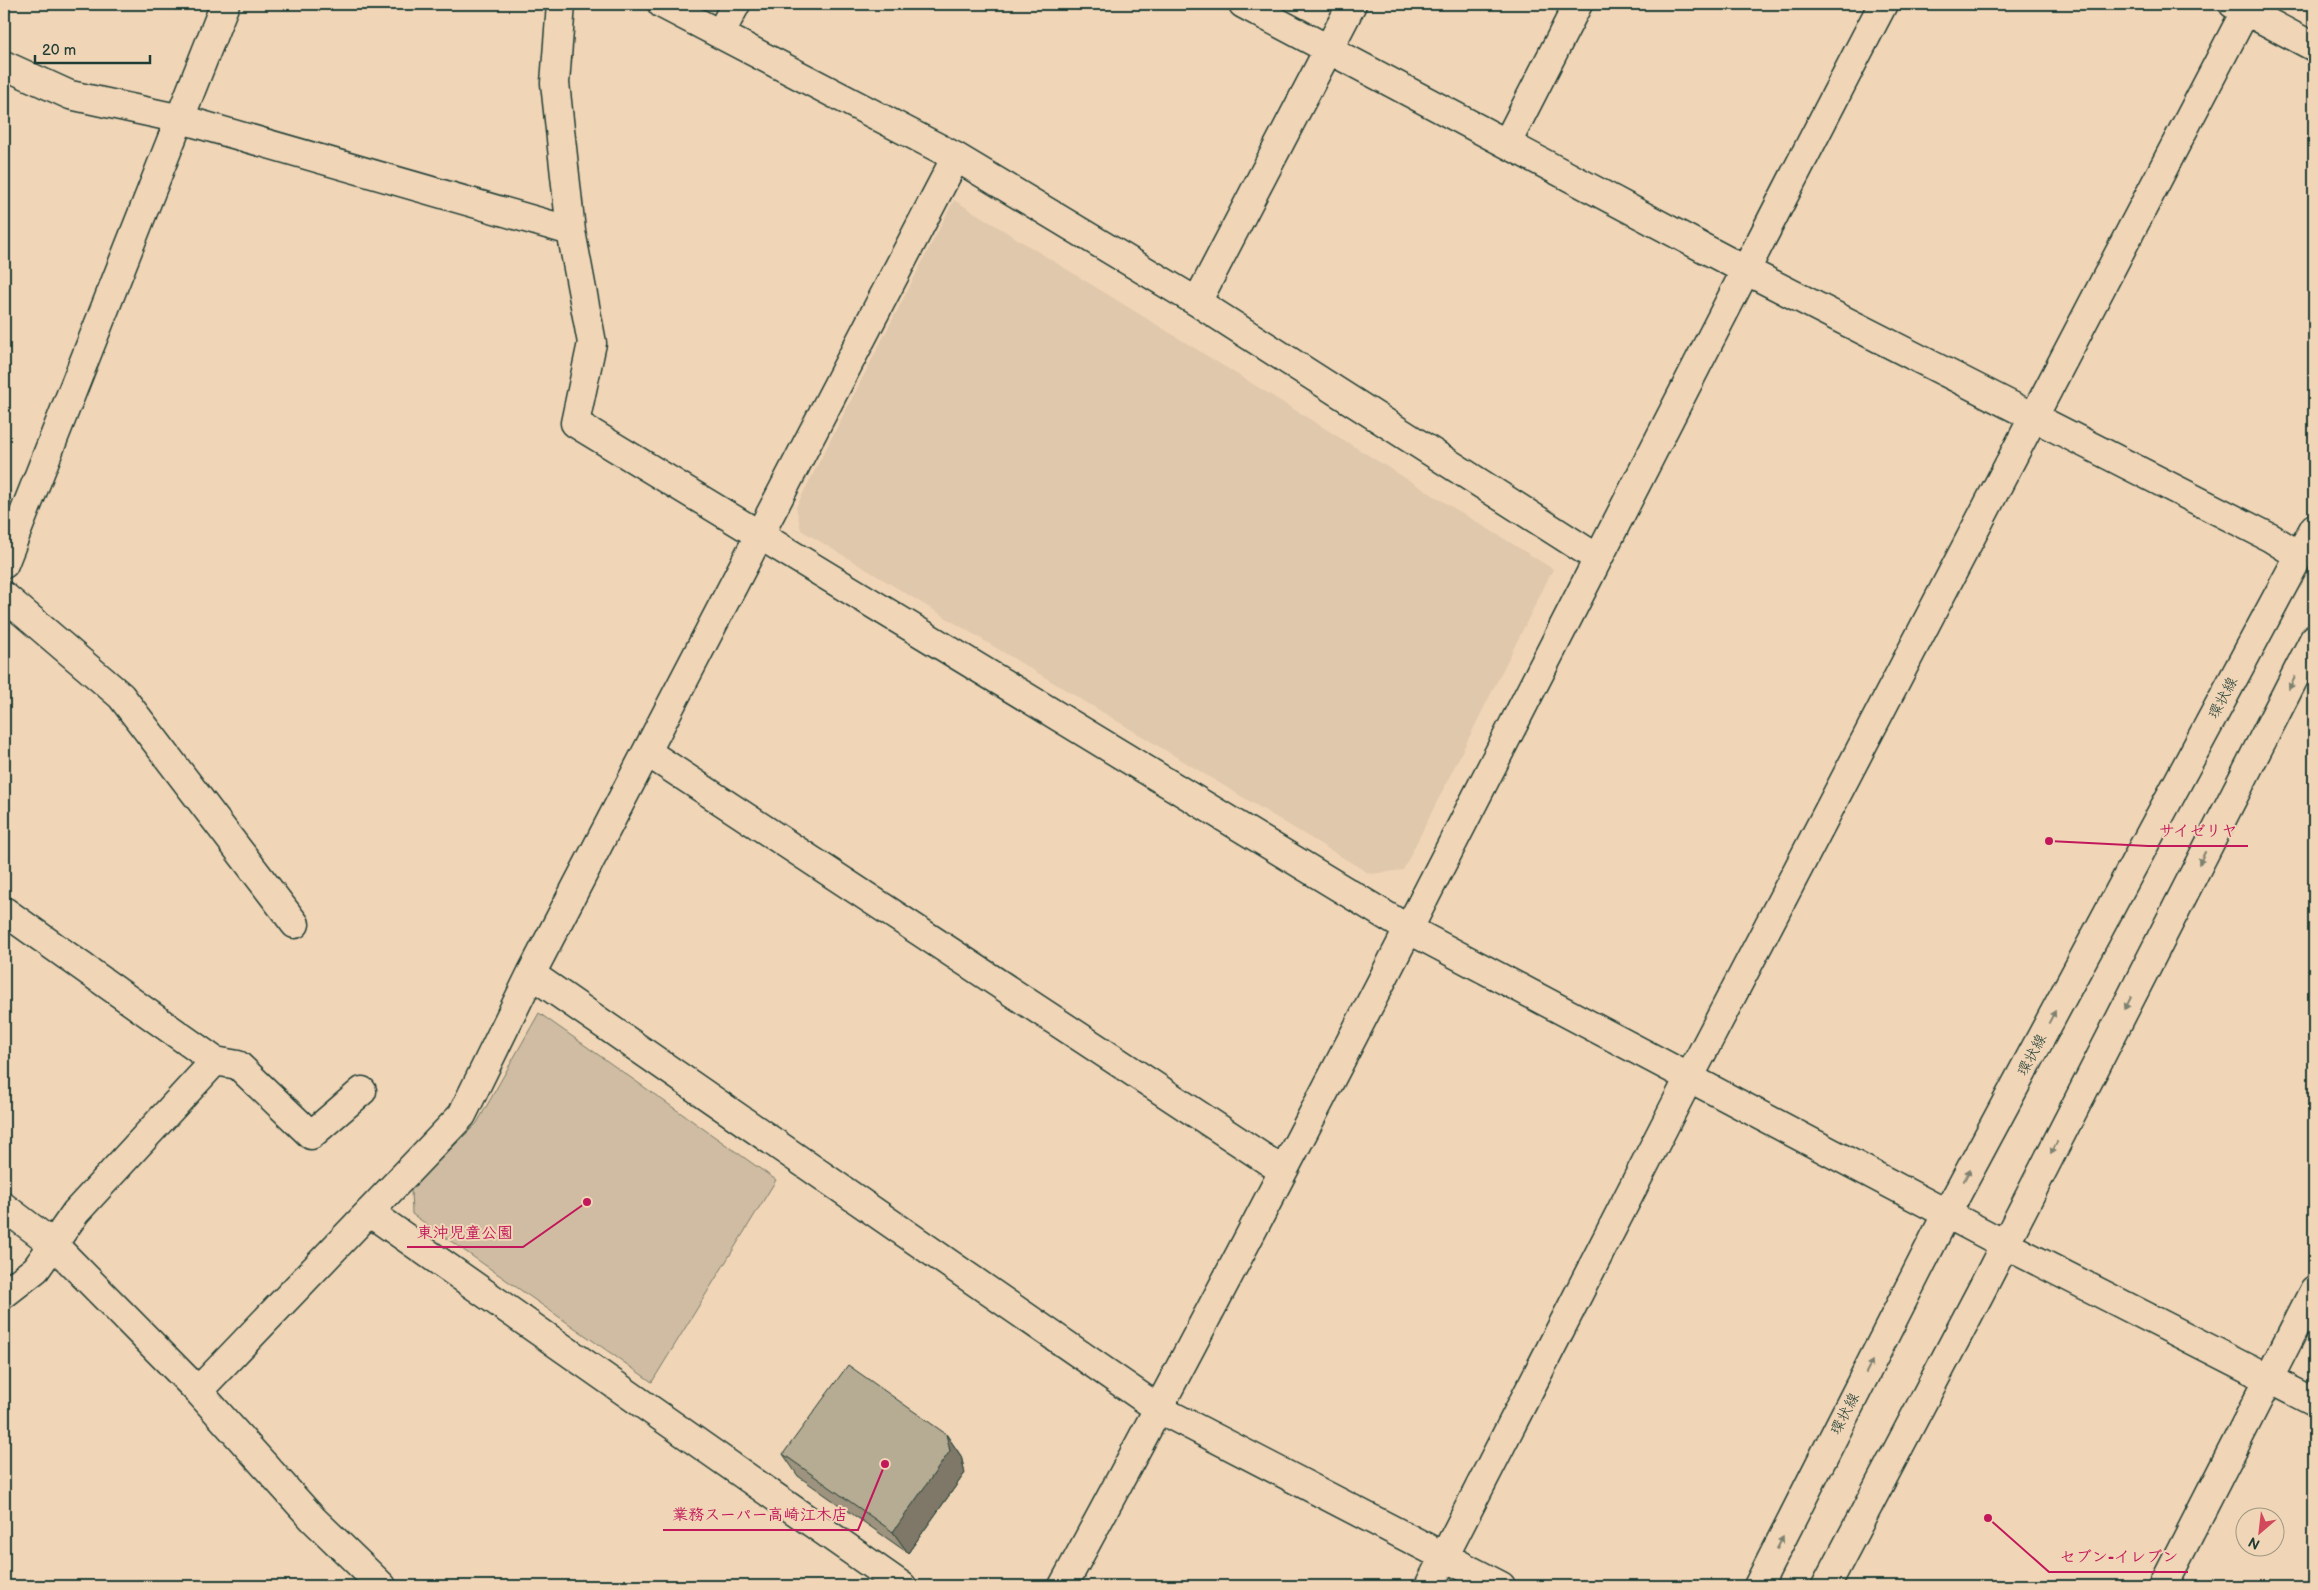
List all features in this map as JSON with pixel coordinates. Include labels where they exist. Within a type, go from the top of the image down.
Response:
[{"type":"street","points":[[4,564],[225,4]]},
{"type":"street","points":[[561,4],[555,83],[571,231],[592,343],[575,423],[758,536],[1408,929],[2004,1244],[2314,1402]]},
{"type":"street","points":[[662,4],[956,157],[1197,302],[1597,558]]},
{"type":"street","points":[[720,34],[736,4]]},
{"type":"street","points":[[1243,4],[1745,270],[2271,538],[2300,556]]},
{"type":"street","points":[[1197,302],[1352,4]]},
{"type":"street","points":[[1507,143],[1578,4]]},
{"type":"street","points":[[1063,1586],[1159,1409],[1408,929],[1883,4]]},
{"type":"street","points":[[1429,1586],[1689,1078],[2034,417],[2242,6],[2314,47]]},
{"type":"street","points":[[4,64],[70,94],[181,119],[571,231]]},
{"type":"street","points":[[198,1391],[462,1115],[531,974],[956,157]]},
{"type":"street","name":"環状線","points":[[1758,1586],[1947,1213],[2314,528]]},
{"type":"street","points":[[4,596],[121,696],[295,924]]},
{"type":"street","points":[[1826,1586],[2004,1244],[2314,639]]},
{"type":"street","points":[[647,752],[1282,1170]]},
{"type":"street","points":[[4,911],[215,1061],[238,1065],[311,1135],[362,1091]]},
{"type":"street","points":[[531,974],[1159,1409],[1501,1586]]},
{"type":"street","points":[[4,1294],[36,1269],[76,1212],[215,1061]]},
{"type":"street","points":[[4,1207],[53,1244],[198,1391],[313,1519],[382,1586]]},
{"type":"street","points":[[369,1212],[902,1586]]},
{"type":"street","points":[[2163,1586],[2314,1290]]},
{"type":"shaded area","points":[[954,200],[1553,569],[1403,870],[1370,874],[801,530],[796,507]]},
{"type":"shaded area","points":[[539,1013],[776,1180],[652,1382],[412,1214],[411,1189],[477,1123]]},
{"type":"building","points":[[848,1365],[946,1434],[950,1451],[893,1532],[783,1454]]},
{"type":"place","name":"サイゼリヤ","points":[[2049,841]]},
{"type":"place","name":"東沖児童公園","points":[[587,1202]]},
{"type":"place","name":"業務スーパー高崎江木店","points":[[885,1464]]},
{"type":"place","name":"セブン-イレブン","points":[[1988,1518]]}]
